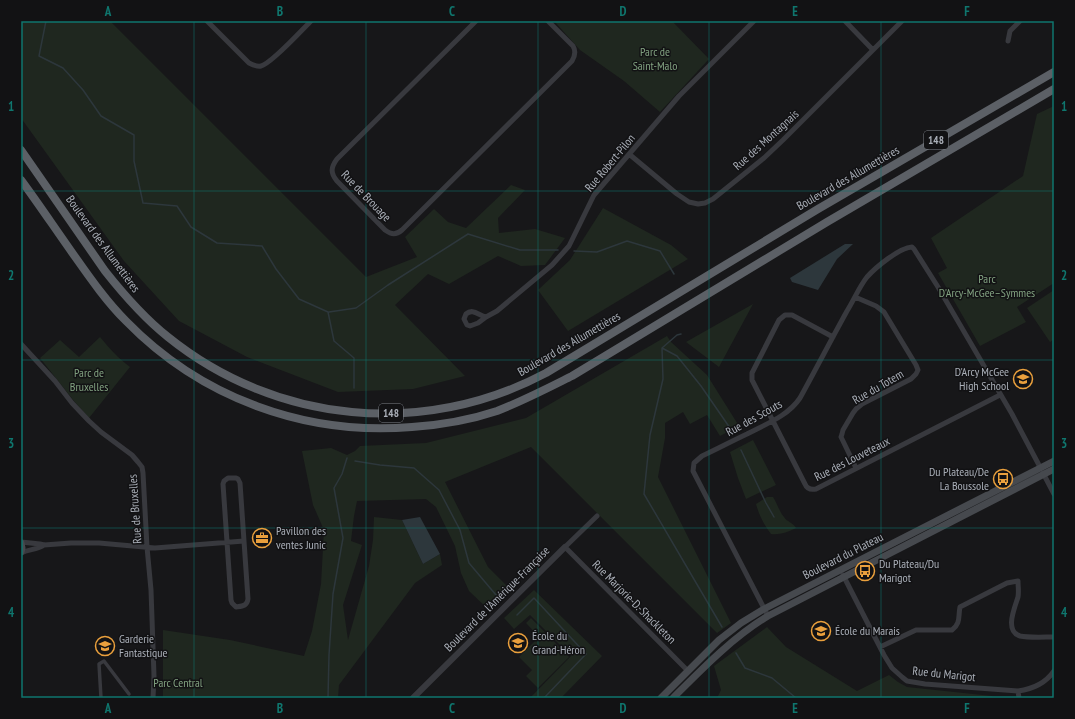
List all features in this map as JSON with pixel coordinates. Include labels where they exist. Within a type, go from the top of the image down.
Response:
[{"type":"highway","name":"Boulevard des Allumettières","points":[[21,150],[105,272],[139,311],[168,338],[206,364],[255,389],[310,406],[362,413],[414,412],[460,405],[484,399],[534,380],[818,209],[1054,72]]},
{"type":"highway","name":"148","points":[[21,180],[89,277],[110,304],[145,340],[177,364],[211,386],[262,408],[286,416],[313,422],[361,428],[398,429],[423,427],[452,422],[497,411],[529,398],[572,376],[825,223],[1054,90]]},
{"type":"highway","points":[[818,209],[825,223]]},
{"type":"main road","name":"Boulevard du Plateau","points":[[673,698],[738,637],[755,624],[842,573],[1042,470],[1054,461]]},
{"type":"main road","name":"Boulevard du Plateau","points":[[1042,470],[1054,469]]},
{"type":"main road","points":[[21,542],[21,552]]},
{"type":"main road","name":"Boulevard du Plateau","points":[[661,698],[719,640],[741,623],[764,608],[842,573]]},
{"type":"street","points":[[207,21],[249,63],[255,66],[262,66],[273,59],[311,21]]},
{"type":"street","name":"Rue de Brouage","points":[[476,21],[337,160],[332,167],[332,175],[336,181],[385,230],[391,234],[395,234],[402,230],[572,61],[576,54],[575,49],[548,21]]},
{"type":"street","name":"Rue Robert-Pilon","points":[[486,317],[497,311],[564,254],[573,240],[594,195],[679,96],[754,21]]},
{"type":"street","points":[[845,21],[873,50]]},
{"type":"street","name":"Rue des Montagnais","points":[[629,154],[677,194],[689,202],[698,204],[705,203],[713,199],[764,158],[902,21]]},
{"type":"street","points":[[1008,41],[1010,31],[1020,21]]},
{"type":"street","name":"Rue des Scouts","points":[[768,616],[693,471],[693,466],[695,461],[702,456],[773,421],[787,412],[798,402],[866,279],[878,267],[890,257],[908,247],[912,247],[938,288],[1000,395]]},
{"type":"street","name":"Rue du Totem","points":[[856,297],[876,306],[884,312],[918,370],[911,379],[859,406],[853,412],[843,430],[841,437],[856,468]]},
{"type":"street","name":"Rue des Louveteaux","points":[[833,337],[792,315],[785,314],[779,320],[751,375],[752,380],[805,484],[808,488],[813,490],[1000,395]]},
{"type":"street","name":"Rue de Bruxelles","points":[[21,344],[85,417],[101,432],[132,456],[142,467],[144,473],[147,548],[152,590],[154,676],[153,698]]},
{"type":"street","points":[[1000,395],[1012,414],[1054,494]]},
{"type":"street","points":[[228,478],[238,478],[240,483],[248,599],[246,605],[244,606],[236,606],[231,600],[227,542],[223,484],[228,478]]},
{"type":"street","name":"Boulevard de l'Amérique-Française","points":[[413,698],[597,516]]},
{"type":"street","points":[[21,542],[44,545],[93,543],[147,548],[244,541]]},
{"type":"street","points":[[21,552],[40,548],[44,545]]},
{"type":"street","name":"Rue Marjorie-D.-Shackleton","points":[[566,547],[688,671]]},
{"type":"street","name":"Rue du Marigot","points":[[842,573],[892,668],[898,675],[907,680],[925,684],[1018,690],[1028,689],[1040,685],[1054,671]]},
{"type":"street","points":[[880,647],[916,630],[952,630],[958,624],[960,607],[1007,584],[1018,581],[1018,595],[1012,621],[1012,630],[1014,633],[1022,636],[1054,637]]},
{"type":"street","points":[[101,698],[100,664],[104,661],[129,694]]},
{"type":"street","points":[[1018,690],[1019,698]]},
{"type":"green space","points":[[21,21],[110,21],[366,277],[417,257],[405,237],[434,209],[448,222],[466,228],[511,185],[525,190],[498,218],[499,233],[535,229],[565,238],[545,265],[521,266],[498,256],[449,284],[428,274],[395,305],[465,376],[413,389],[338,392],[247,357],[179,321],[124,261],[21,118]]},
{"type":"green space","name":"Parc de Saint-Malo","points":[[672,21],[709,59],[660,112],[624,81],[580,50],[555,22]]},
{"type":"green space","name":"Parc D'Arcy-McGee–Symmes","points":[[1054,106],[1054,283],[1017,307],[1026,322],[980,346],[938,273],[947,268],[931,238],[1023,176],[1037,114]]},
{"type":"green space","points":[[603,208],[671,245],[688,259],[568,331],[538,290],[570,260]]},
{"type":"green space","points":[[1054,290],[1054,339],[1050,342],[1027,308]]},
{"type":"green space","points":[[753,304],[719,367],[686,342]]},
{"type":"green space","name":"Parc Central","points":[[667,336],[671,342],[707,375],[739,426],[720,436],[707,415],[690,424],[683,412],[665,423],[665,438],[658,477],[731,623],[717,633],[531,447],[445,482],[488,567],[511,590],[490,611],[469,591],[461,573],[455,546],[436,507],[426,499],[357,501],[351,541],[362,545],[343,605],[348,640],[369,566],[373,540],[374,517],[402,520],[423,564],[440,554],[442,565],[415,583],[339,685],[338,698],[163,698],[163,630],[230,640],[304,656],[312,631],[321,584],[324,530],[313,505],[302,451],[331,448],[347,455],[355,451],[360,446],[426,443],[526,418]]},
{"type":"green space","name":"Parc de Bruxelles","points":[[100,337],[114,353],[130,367],[89,418],[40,358],[60,340],[79,357]]},
{"type":"green space","points":[[753,440],[776,485],[746,499],[730,452]]},
{"type":"green space","points":[[767,497],[773,497],[782,515],[796,528],[784,533],[771,534],[762,520],[756,504]]},
{"type":"green space","points":[[534,590],[602,656],[561,698],[530,698],[571,656],[530,615],[514,629],[504,618]]},
{"type":"green space","points":[[531,618],[569,657],[538,688],[526,676],[532,670],[519,657],[539,637],[526,623]]},
{"type":"green space","points":[[767,627],[786,647],[857,691],[889,675],[907,687],[992,696],[993,698],[717,698],[721,690],[714,666]]},
{"type":"shaded area","points":[[845,244],[853,244],[837,259],[818,290],[792,282],[790,278]]},
{"type":"shaded area","points":[[420,517],[440,554],[423,564],[402,520]]},
{"type":"waterway","points":[[46,21],[39,56],[63,68],[83,90],[101,116],[134,135],[134,161],[143,203],[177,206],[191,227],[217,243],[262,246],[276,269],[299,299],[328,312],[334,341],[354,358],[354,388]]},
{"type":"waterway","points":[[329,312],[356,308],[388,285],[468,234],[520,250],[558,250]]},
{"type":"waterway","points":[[574,251],[597,252],[627,241],[660,251],[674,274]]},
{"type":"waterway","points":[[681,334],[677,335],[662,348],[663,379],[650,435],[644,494],[722,627]]},
{"type":"waterway","points":[[662,348],[677,356],[701,386],[730,428]]},
{"type":"waterway","points":[[741,450],[774,517]]},
{"type":"waterway","points":[[328,698],[333,594],[343,538],[334,488],[342,474],[347,458]]},
{"type":"waterway","points":[[355,461],[414,468],[439,490],[460,530],[469,563],[496,595]]},
{"type":"waterway","points":[[517,615],[534,598],[586,654],[544,698]]},
{"type":"waterway","points":[[736,653],[745,668],[772,678],[796,698]]},
{"type":"place","name":"D'Arcy McGee High School","points":[[1023,379]]},
{"type":"place","name":"Du Plateau/De La Boussole","points":[[1003,479]]},
{"type":"place","name":"Pavillon des ventes Junic","points":[[262,538]]},
{"type":"place","name":"Du Plateau/Du Marigot","points":[[865,571]]},
{"type":"place","name":"École du Marais","points":[[821,631]]},
{"type":"place","name":"École du Grand-Héron","points":[[518,643]]},
{"type":"place","name":"Garderie Fantastique","points":[[105,646]]}]
